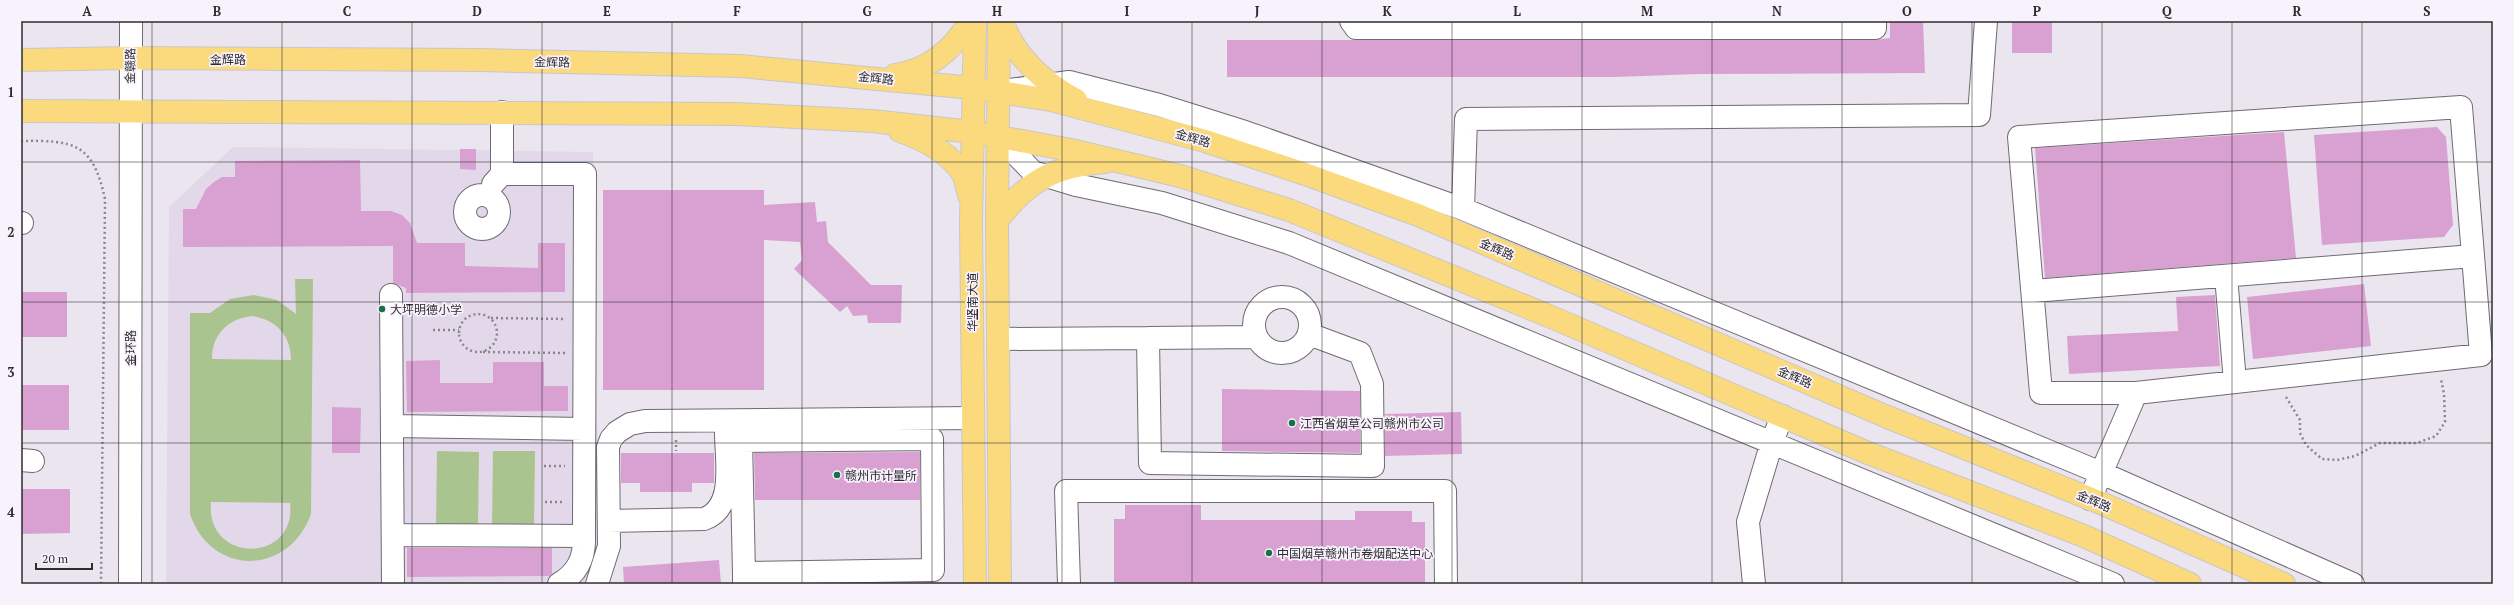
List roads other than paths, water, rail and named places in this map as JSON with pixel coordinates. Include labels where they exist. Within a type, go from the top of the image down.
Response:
[{"type":"main road","points":[[877,78],[912,73],[931,64],[952,47],[970,21]]},
{"type":"main road","name":"华坚南大道","points":[[975,21],[972,132],[975,584]]},
{"type":"main road","points":[[1001,21],[1014,46],[1048,83],[1066,95],[1102,112]]},
{"type":"main road","name":"华坚南大道","points":[[1000,584],[997,221],[1001,21]]},
{"type":"main road","name":"金辉路","points":[[21,60],[131,58],[480,60],[740,66],[973,88],[1102,112],[1205,141],[1305,174],[1418,215],[1884,416],[2090,499],[2284,584]]},
{"type":"main road","points":[[21,111],[738,114],[872,121],[972,132],[1117,160],[1180,176],[1289,210],[1549,316],[1868,453],[2084,536],[2190,584]]},
{"type":"main road","points":[[872,121],[929,143],[947,156],[963,174],[972,204]]},
{"type":"main road","points":[[997,221],[1025,188],[1046,176],[1078,166],[1117,160]]},
{"type":"street","name":"金赣路","points":[[129,111],[131,58],[130,21]]},
{"type":"street","points":[[1351,21],[1356,28],[1875,28],[1875,21]]},
{"type":"street","points":[[1463,209],[1466,120],[1979,115],[1986,21]]},
{"type":"street","points":[[999,92],[1048,83],[1069,82],[1159,104],[1245,132],[1463,209],[2100,473],[2353,584]]},
{"type":"street","points":[[2461,107],[2481,355],[2136,393],[2041,393],[2033,291],[2019,137],[2461,107]]},
{"type":"street","name":"金环路","points":[[129,111],[130,584]]},
{"type":"street","points":[[484,194],[502,174],[502,112]]},
{"type":"street","points":[[998,136],[1033,172],[1076,185],[1162,203],[1289,243],[2114,584]]},
{"type":"street","points":[[502,174],[584,174],[584,550],[579,564],[574,572],[559,584]]},
{"type":"street","points":[[2033,291],[2473,256]]},
{"type":"street","points":[[2226,276],[2235,382]]},
{"type":"street","points":[[391,295],[393,584]]},
{"type":"street","points":[[1282,297],[1291,298],[1304,307],[1311,322],[1309,334],[1303,345],[1287,353],[1269,350],[1256,337],[1254,328],[1258,310],[1273,299],[1282,297]]},
{"type":"street","points":[[1148,338],[1150,463],[1372,466],[1372,384],[1360,354],[1309,334]]},
{"type":"street","points":[[998,339],[1256,337]]},
{"type":"street","points":[[2090,499],[2136,393]]},
{"type":"street","points":[[1754,584],[1748,522],[1772,442],[1782,416]]},
{"type":"street","points":[[597,584],[609,546],[608,447],[617,432],[630,424],[645,421],[973,418]]},
{"type":"street","points":[[609,521],[704,519],[716,514],[726,494],[726,421]]},
{"type":"street","points":[[392,426],[584,429]]},
{"type":"street","points":[[932,439],[933,570],[744,579],[741,441],[932,439]]},
{"type":"street","points":[[1069,584],[1066,491],[1445,491],[1446,584]]},
{"type":"street","points":[[393,535],[584,536]]},
{"type":"place","name":"大坪明德小学","points":[[382,309]]},
{"type":"place","name":"江西省烟草公司赣州市公司","points":[[1292,423]]},
{"type":"place","name":"赣州市计量所","points":[[837,475]]},
{"type":"place","name":"中国烟草赣州市卷烟配送中心","points":[[1269,553]]}]
